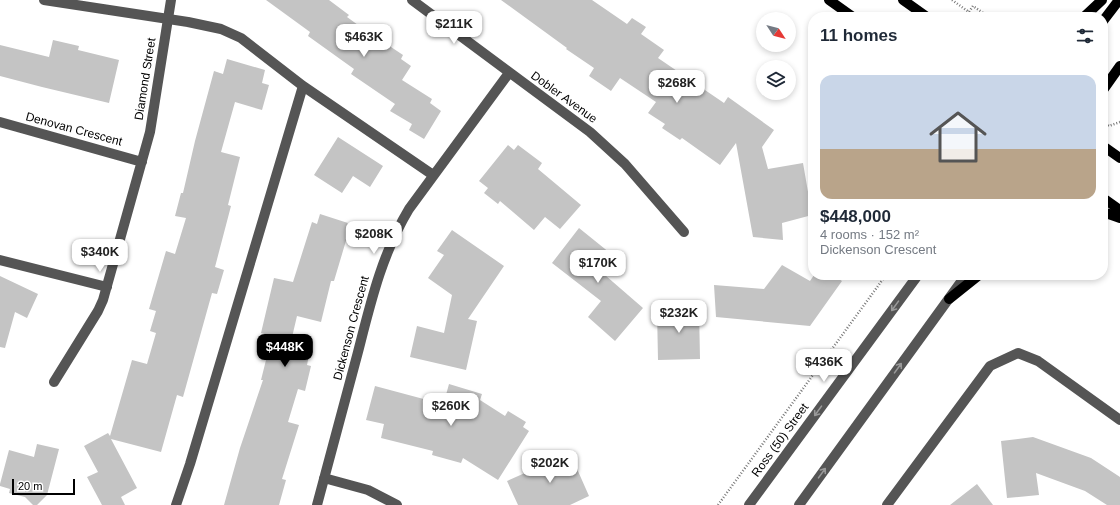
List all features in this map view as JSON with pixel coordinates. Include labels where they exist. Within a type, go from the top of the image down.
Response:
[{"type":"main road","points":[[829,0],[846,12]]},
{"type":"main road","points":[[903,0],[920,12]]},
{"type":"main road","points":[[1089,12],[1102,0]]},
{"type":"main road","points":[[1108,14],[1118,0]]},
{"type":"main road","points":[[1108,83],[1120,66]]},
{"type":"main road","points":[[1108,150],[1120,158]]},
{"type":"main road","points":[[1108,202],[1120,210]]},
{"type":"main road","points":[[1108,214],[1120,218]]},
{"type":"main road","points":[[949,299],[973,280]]},
{"type":"street","points":[[44,0],[188,22],[221,29],[241,38],[303,86],[433,175]]},
{"type":"street","name":"Diamond Street","points":[[54,382],[98,310],[107,287],[142,162],[155,105],[171,0]]},
{"type":"street","name":"Dobler Avenue","points":[[412,0],[508,73],[590,132],[609,148],[625,164],[684,232]]},
{"type":"street","name":"Dickenson Crescent","points":[[317,505],[366,318],[389,246],[409,209],[508,73]]},
{"type":"street","points":[[176,505],[303,86]]},
{"type":"street","name":"Denovan Crescent","points":[[0,122],[142,162]]},
{"type":"street","points":[[0,260],[107,287]]},
{"type":"street","name":"Ross (50) Street","points":[[749,505],[914,280]]},
{"type":"street","points":[[799,505],[962,280]]},
{"type":"street","points":[[888,505],[990,366],[1018,353],[1038,361],[1120,420]]},
{"type":"street","points":[[324,478],[368,490],[398,505]]},
{"type":"path","points":[[952,0],[969,12],[973,6],[982,12]]},
{"type":"path","points":[[1109,126],[1120,122]]},
{"type":"path","points":[[718,505],[882,280]]},
{"type":"building","points":[[266,0],[329,0],[349,15],[347,17],[403,55],[401,59],[411,66],[402,80],[432,99],[430,103],[441,111],[424,139],[409,130],[412,124],[390,111],[395,104],[351,74],[354,69],[308,36],[310,32]]},
{"type":"building","points":[[501,0],[592,0],[627,24],[632,18],[646,27],[641,34],[664,50],[658,58],[724,103],[728,97],[774,130],[762,147],[768,169],[803,163],[808,192],[808,216],[782,223],[783,240],[753,237],[736,143],[720,165],[682,138],[680,140],[662,128],[665,124],[648,113],[656,102],[620,78],[611,91],[589,76],[594,68],[566,49],[567,48]]},
{"type":"building","points":[[53,40],[79,46],[78,50],[119,60],[109,103],[0,76],[0,45],[49,57]]},
{"type":"building","points":[[227,59],[265,70],[262,83],[269,85],[262,110],[235,102],[221,152],[240,157],[228,205],[231,206],[215,267],[224,270],[217,294],[212,293],[183,397],[177,395],[161,452],[111,439],[137,488],[121,497],[125,505],[102,505],[87,477],[98,472],[84,446],[108,433],[110,436],[132,360],[147,364],[156,333],[150,331],[156,311],[149,309],[166,251],[175,254],[186,218],[175,216],[181,193],[183,193],[214,71],[223,74]]},
{"type":"building","points":[[338,137],[383,166],[370,187],[353,176],[342,193],[314,175]]},
{"type":"building","points":[[508,145],[514,150],[518,145],[542,163],[538,169],[581,205],[560,229],[545,217],[534,230],[500,201],[498,204],[484,193],[488,188],[479,181]]},
{"type":"building","points":[[320,214],[351,224],[334,281],[331,281],[321,322],[297,316],[289,350],[309,355],[307,365],[311,366],[305,391],[298,389],[288,422],[299,425],[282,479],[286,480],[279,505],[224,505],[240,448],[263,380],[261,380],[272,336],[261,333],[274,278],[293,282],[312,222],[317,224]]},
{"type":"building","points":[[579,228],[610,253],[598,269],[643,308],[615,341],[588,317],[601,301],[552,263]]},
{"type":"building","points":[[452,230],[504,266],[468,319],[477,321],[466,370],[410,357],[417,326],[444,333],[452,295],[428,278],[444,255],[437,251]]},
{"type":"building","points":[[782,265],[810,281],[842,281],[810,326],[716,317],[714,285],[764,289]]},
{"type":"building","points":[[0,276],[38,294],[27,318],[15,312],[5,348],[0,347]]},
{"type":"building","points":[[699,308],[700,359],[658,360],[657,310]]},
{"type":"building","points":[[449,384],[482,394],[480,400],[505,416],[508,411],[526,422],[523,427],[529,431],[498,480],[463,458],[461,463],[432,455],[433,451],[381,438],[384,424],[366,420],[375,386],[431,401],[432,398],[444,402]]},
{"type":"building","points":[[1033,437],[1091,458],[1120,477],[1120,505],[1107,505],[1085,491],[1036,473],[1039,495],[1007,498],[1001,441]]},
{"type":"building","points":[[37,444],[59,449],[47,495],[37,505],[33,505],[25,497],[9,493],[10,489],[0,486],[0,484],[9,450],[34,457]]},
{"type":"building","points":[[570,453],[589,496],[570,505],[518,505],[507,481]]},
{"type":"building","points":[[977,484],[993,505],[950,505]]}]
